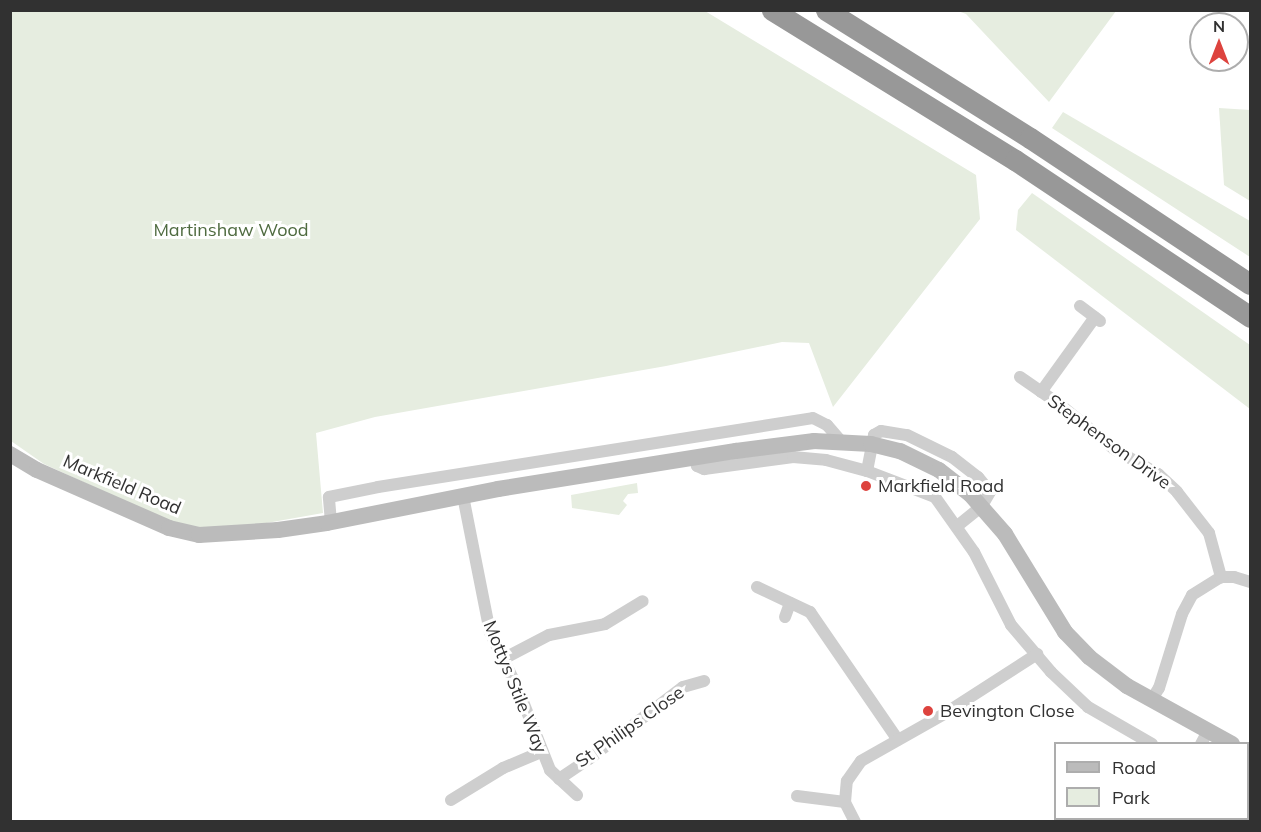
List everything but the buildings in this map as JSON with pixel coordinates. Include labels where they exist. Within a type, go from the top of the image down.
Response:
[{"type":"highway","points":[[772,10],[1015,160],[1251,317]]},
{"type":"highway","points":[[826,10],[1030,138],[1251,284]]},
{"type":"street","points":[[1041,392],[1098,320],[1080,306]]},
{"type":"street","name":"Stephenson Drive","points":[[1020,377],[1114,449],[1158,474],[1177,492],[1209,533],[1221,577]]},
{"type":"street","points":[[331,522],[329,498],[378,487],[813,418],[826,425],[841,441]]},
{"type":"street","name":"Markfield Road","points":[[10,454],[37,470],[158,524],[199,535],[278,530],[331,522],[463,496],[814,441],[871,444],[900,451],[939,470],[982,506],[1005,534],[1065,632],[1110,674],[1152,699],[1204,737],[1224,742]]},
{"type":"street","points":[[867,471],[871,444]]},
{"type":"street","points":[[695,458],[697,466],[704,469],[793,457],[826,460],[867,471],[934,498],[957,526],[974,552],[1011,625],[1088,707],[1149,742]]},
{"type":"street","name":"Mottys Stile Way","points":[[463,496],[490,632],[536,732],[549,770],[577,795]]},
{"type":"street","points":[[957,526],[982,506]]},
{"type":"street","points":[[1152,699],[1159,688],[1182,614],[1192,595],[1221,577],[1251,582]]},
{"type":"street","points":[[757,587],[810,612],[898,740]]},
{"type":"street","points":[[503,659],[549,635],[605,624],[643,601]]},
{"type":"street","points":[[785,617],[790,603]]},
{"type":"street","points":[[855,822],[845,802],[848,781],[861,760],[898,740],[1037,654]]},
{"type":"street","name":"St Philips Close","points":[[559,778],[683,687],[704,681]]},
{"type":"street","points":[[451,800],[504,768],[541,752]]},
{"type":"street","points":[[797,796],[845,802]]},
{"type":"green space","points":[[1116,10],[1049,102],[966,14],[958,11]]},
{"type":"green space","name":"Martinshaw Wood","points":[[11,11],[705,11],[976,175],[980,219],[833,407],[809,343],[782,342],[666,366],[375,417],[316,433],[323,513],[199,535],[44,464],[11,441]]},
{"type":"green space","points":[[1219,108],[1250,110],[1250,201],[1224,185]]},
{"type":"green space","points":[[1063,112],[1250,221],[1250,257],[1052,128]]},
{"type":"green space","points":[[1032,193],[1250,345],[1250,409],[1016,230],[1018,210]]},
{"type":"green space","points":[[637,483],[638,493],[628,494],[623,501],[627,505],[619,515],[572,508],[571,495]]},
{"type":"place","name":"Markfield Road","points":[[866,486]]},
{"type":"place","name":"Bevington Close","points":[[928,711]]}]
